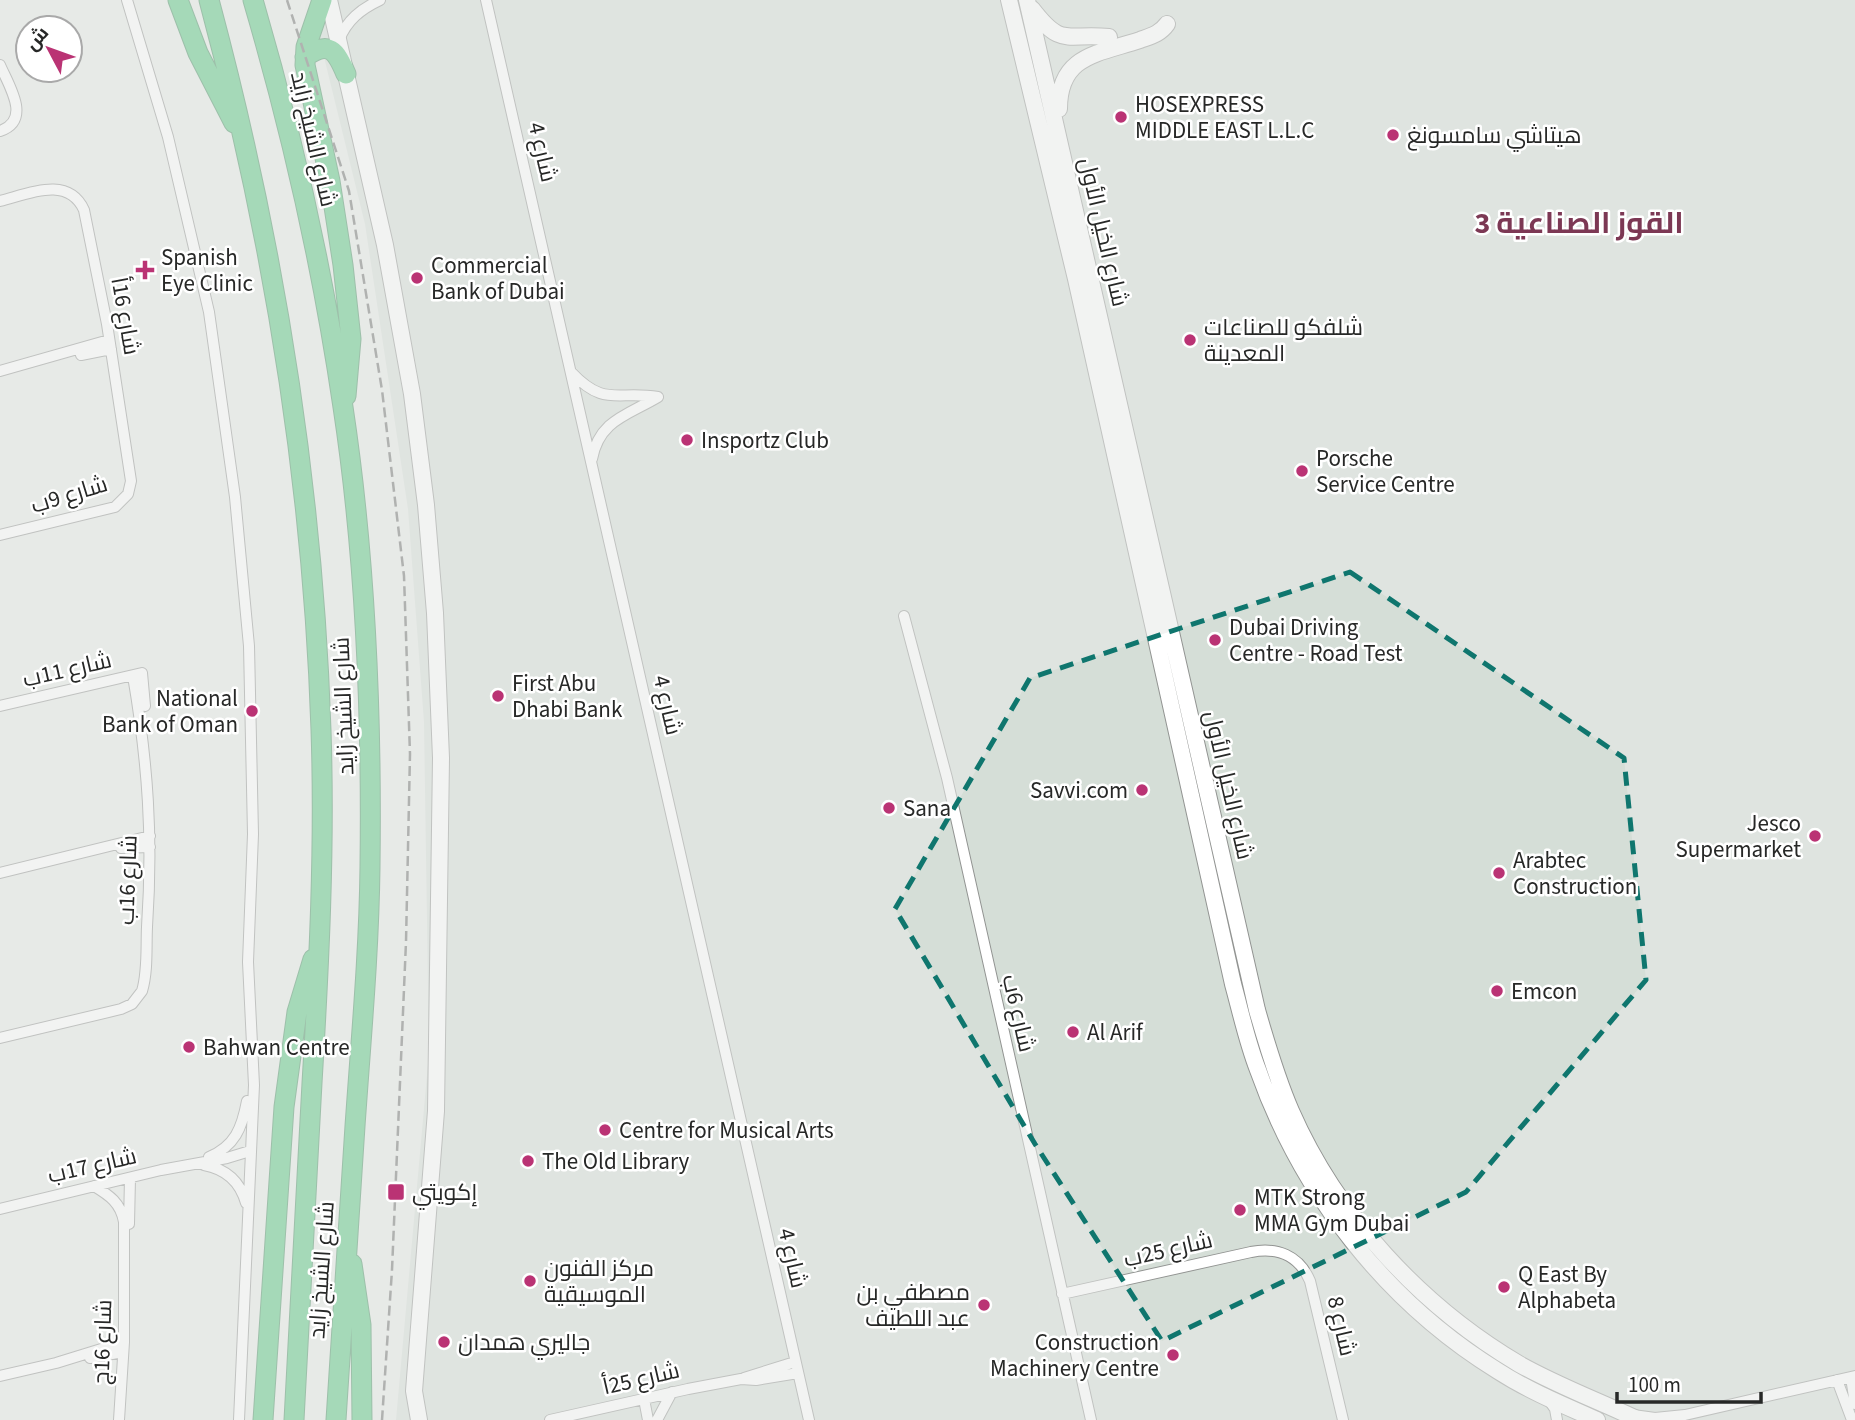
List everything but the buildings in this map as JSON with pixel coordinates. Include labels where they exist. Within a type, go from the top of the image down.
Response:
[{"type":"highway","points":[[178,0],[212,83],[226,112],[242,135]]},
{"type":"highway","name":"شارع الشيخ زايد","points":[[209,0],[242,135],[283,340],[309,535],[321,731],[320,943],[294,1420]]},
{"type":"highway","name":"شارع الشيخ زايد","points":[[253,0],[303,196],[343,407],[360,561],[370,793],[368,948],[336,1420]]},
{"type":"highway","points":[[322,0],[304,58],[307,86],[330,181],[343,265],[351,356],[343,407]]},
{"type":"highway","points":[[304,58],[318,49],[330,49],[337,55],[346,74]]},
{"type":"highway","points":[[263,1420],[284,1107],[297,1012],[306,976],[320,943]]},
{"type":"highway","points":[[346,1245],[362,1325],[362,1420]]},
{"type":"main road","points":[[329,0],[385,245],[412,394],[426,505],[436,645],[441,791],[436,1111],[414,1391],[406,1420]]},
{"type":"main road","name":"شارع الخيل الأول","points":[[1009,0],[1076,279],[1233,984],[1257,1070],[1277,1119],[1315,1188],[1344,1231],[1378,1272],[1415,1309],[1456,1343],[1499,1372],[1597,1420]]},
{"type":"main road","points":[[1028,2],[1048,29],[1058,35],[1109,37]]},
{"type":"main road","name":"شارع الخيل الأول","points":[[1028,2],[1257,1010],[1273,1065],[1292,1112],[1313,1154],[1352,1214],[1401,1271],[1438,1306],[1478,1338],[1521,1365],[1567,1389],[1639,1420]]},
{"type":"main road","points":[[1058,133],[1060,90],[1070,69],[1089,56],[1157,34],[1167,24]]},
{"type":"main road","points":[[414,1391],[419,1420]]},
{"type":"street","points":[[127,0],[170,142],[207,302],[235,497],[250,681],[253,834],[248,962],[254,1070],[239,1420]]},
{"type":"street","points":[[339,40],[353,17],[380,0]]},
{"type":"street","name":"شارع 4","points":[[486,0],[809,1420]]},
{"type":"street","points":[[0,65],[18,113],[11,126],[0,131]]},
{"type":"street","name":"شارع 16أ","points":[[0,201],[49,189],[70,193],[84,210],[131,474]]},
{"type":"street","points":[[0,370],[110,345]]},
{"type":"street","points":[[570,370],[587,387],[603,395],[658,397],[609,425],[598,439],[591,462]]},
{"type":"street","name":"شارع 9ب","points":[[0,535],[115,507],[128,494],[131,474]]},
{"type":"street","name":"شارع 6ب","points":[[904,616],[947,778],[1091,1420]]},
{"type":"street","name":"شارع 11ب","points":[[0,706],[138,674]]},
{"type":"street","name":"شارع 16ب","points":[[0,1038],[121,1009],[136,1000],[143,986],[150,841],[138,674]]},
{"type":"street","points":[[0,873],[107,848],[150,841]]},
{"type":"street","name":"شارع 17ب","points":[[194,1163],[223,1150],[238,1135],[254,1070]]},
{"type":"street","name":"شارع 17ب","points":[[0,1209],[250,1151]]},
{"type":"street","points":[[194,1163],[218,1168],[231,1177],[240,1188],[248,1211]]},
{"type":"street","name":"شارع 16ج","points":[[125,1265],[130,1178]]},
{"type":"street","name":"شارع 16ج","points":[[94,1186],[114,1200],[123,1214],[124,1347],[119,1420]]},
{"type":"street","name":"شارع 25ب","points":[[1062,1294],[1251,1252],[1267,1250],[1283,1253]]},
{"type":"street","name":"شارع 8","points":[[1283,1253],[1300,1264],[1310,1281],[1343,1420]]},
{"type":"street","points":[[0,1376],[124,1347]]},
{"type":"street","name":"شارع 25أ","points":[[550,1420],[741,1379],[754,1373],[797,1367]]},
{"type":"street","points":[[1623,1413],[1644,1417],[1676,1417],[1853,1377],[1855,1404]]},
{"type":"street","points":[[1838,1380],[1852,1420]]},
{"type":"street","points":[[657,1420],[672,1392]]},
{"type":"street","points":[[1546,1397],[1555,1409],[1557,1420]]},
{"type":"street","points":[[644,1399],[648,1420]]},
{"type":"street","points":[[1709,1420],[1716,1413],[1734,1404]]},
{"type":"highlighted area","points":[[1350,572],[1624,758],[1646,980],[1466,1192],[1162,1341],[1035,1144],[895,909],[1030,678]]},
{"type":"shaded area","name":"القوز الصناعية 3","points":[[310,0],[1855,0],[1855,1420],[396,1420],[429,1053],[424,722],[408,509],[365,224]]},
{"type":"railway","points":[[287,0],[349,191],[382,390],[404,576],[410,754],[406,942],[392,1270],[382,1420]]},
{"type":"place","name":"HOSEXPRESS MIDDLE EAST L.L.C","points":[[1121,117]]},
{"type":"place","name":"هيتاشي سامسونغ","points":[[1393,135]]},
{"type":"place","name":"Spanish Eye Clinic","points":[[145,270]]},
{"type":"place","name":"Commercial Bank of Dubai","points":[[417,278]]},
{"type":"place","name":"شلفكو للصناعات المعدينة","points":[[1190,340]]},
{"type":"place","name":"Insportz Club","points":[[687,440]]},
{"type":"place","name":"Porsche Service Centre","points":[[1302,471]]},
{"type":"place","name":"Dubai Driving Centre - Road Test","points":[[1215,640]]},
{"type":"place","name":"First Abu Dhabi Bank","points":[[498,696]]},
{"type":"place","name":"National Bank of Oman","points":[[252,711]]},
{"type":"place","name":"Savvi.com","points":[[1142,790]]},
{"type":"place","name":"Sana","points":[[889,808]]},
{"type":"place","name":"Jesco Supermarket","points":[[1815,836]]},
{"type":"place","name":"Arabtec Construction","points":[[1499,873]]},
{"type":"place","name":"Emcon","points":[[1497,991]]},
{"type":"place","name":"Al Arif","points":[[1073,1032]]},
{"type":"place","name":"Bahwan Centre","points":[[189,1047]]},
{"type":"place","name":"Centre for Musical Arts","points":[[605,1130]]},
{"type":"place","name":"The Old Library","points":[[528,1161]]},
{"type":"place","name":"إكويتي","points":[[396,1192]]},
{"type":"place","name":"MTK Strong MMA Gym Dubai","points":[[1240,1210]]},
{"type":"place","name":"مركز الفنون الموسيقية","points":[[530,1281]]},
{"type":"place","name":"Q East By Alphabeta","points":[[1504,1287]]},
{"type":"place","name":"مصطفي بن عبد اللطيف","points":[[984,1305]]},
{"type":"place","name":"جاليري همدان","points":[[444,1342]]},
{"type":"place","name":"Construction Machinery Centre","points":[[1173,1355]]},
{"type":"district","name":"القوز الصناعية 3","points":[[1579,223]]}]
